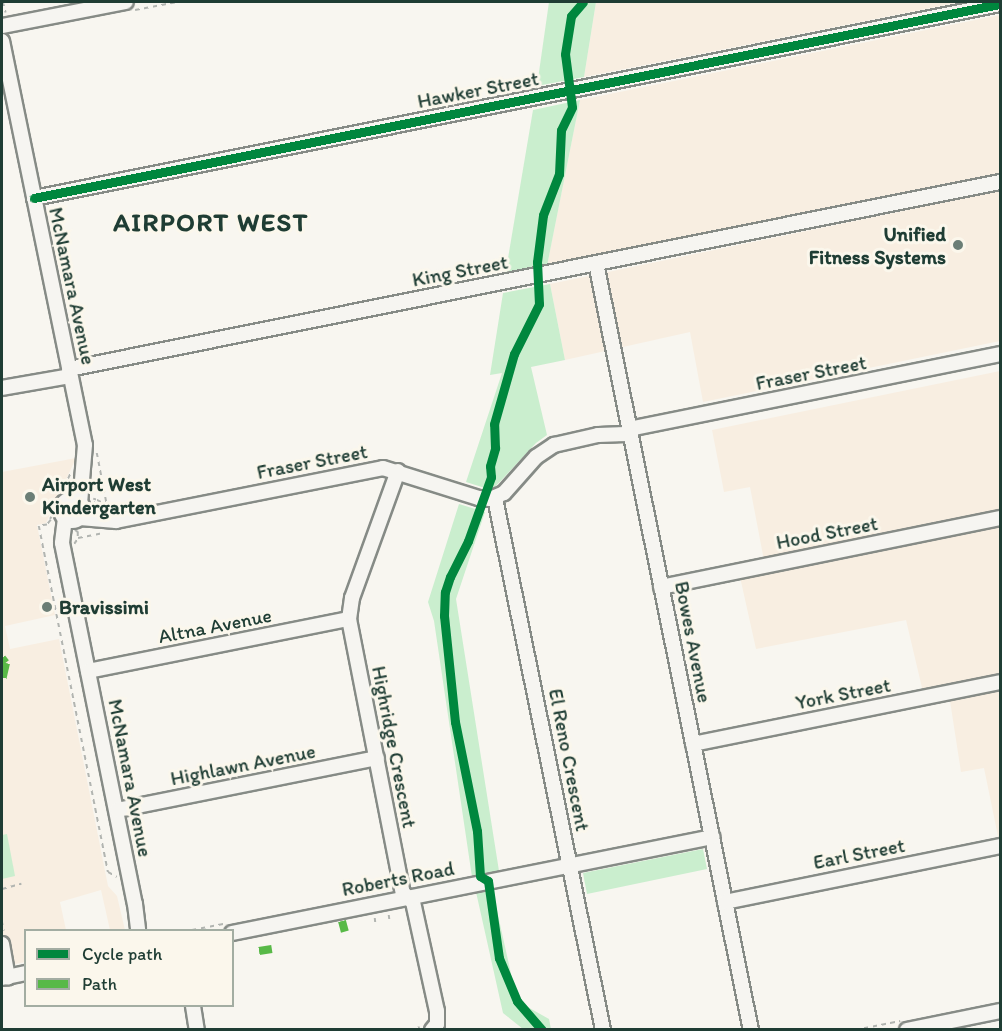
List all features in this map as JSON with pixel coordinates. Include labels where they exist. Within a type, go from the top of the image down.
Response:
[{"type":"street","points":[[2,27],[126,2]]},
{"type":"street","name":"Hawker Street","points":[[34,198],[1000,4]]},
{"type":"street","name":"McNamara Avenue","points":[[2,41],[85,445],[78,468],[73,515],[62,543],[117,810],[138,929]]},
{"type":"street","name":"King Street","points":[[2,388],[596,263],[1000,182]]},
{"type":"street","name":"Bowes Avenue","points":[[596,263],[751,1029]]},
{"type":"street","name":"Fraser Street","points":[[73,515],[116,521],[376,469],[398,471],[479,498],[495,498],[504,493],[548,448],[598,435],[1000,354]]},
{"type":"street","name":"Highridge Crescent","points":[[398,471],[352,598],[349,619],[403,892],[413,902],[436,1011],[437,1024],[432,1029]]},
{"type":"street","name":"El Reno Crescent","points":[[495,498],[603,1029]]},
{"type":"street","name":"Hood Street","points":[[662,587],[1000,518]]},
{"type":"street","name":"Altna Avenue","points":[[88,671],[349,619]]},
{"type":"street","name":"York Street","points":[[693,744],[1000,682]]},
{"type":"street","name":"Highlawn Avenue","points":[[117,810],[377,758]]},
{"type":"street","name":"Roberts Road","points":[[234,933],[712,837]]},
{"type":"street","name":"Earl Street","points":[[725,902],[1000,846]]},
{"type":"street","name":"McNamara Avenue","points":[[135,904],[146,929]]},
{"type":"street","points":[[2,944],[5,977],[24,973]]},
{"type":"street","points":[[192,1008],[197,1029]]},
{"type":"street","points":[[906,1029],[1000,1011]]},
{"type":"path","points":[[78,468],[73,515],[50,519],[47,525],[39,526],[108,872],[118,878]]},
{"type":"path","points":[[2,889],[21,884]]},
{"type":"path","points":[[388,912],[390,923]]},
{"type":"path","points":[[374,914],[376,927]]},
{"type":"shaded area","points":[[596,2],[961,2],[584,77]]},
{"type":"shaded area","points":[[1000,15],[1000,174],[547,266],[580,100]]},
{"type":"shaded area","points":[[1000,191],[1000,341],[703,402],[690,332],[565,360],[550,284]]},
{"type":"shaded area","points":[[1000,371],[1000,846],[984,768],[961,772],[948,688],[923,692],[906,620],[756,649],[740,577],[766,571],[750,487],[724,492],[712,430]]},
{"type":"shaded area","points":[[76,458],[46,523],[37,525],[55,615],[5,626],[10,649],[59,639],[108,886],[117,896],[125,929],[110,929],[101,890],[60,902],[66,929],[24,929],[24,962],[2,967],[2,472]]},
{"type":"green space","points":[[549,2],[596,2],[584,77],[537,86]]},
{"type":"green space","points":[[580,100],[547,266],[505,276],[533,110]]},
{"type":"green space","points":[[550,284],[565,360],[531,367],[547,435],[536,443],[495,487],[485,488],[466,482],[502,373],[490,375],[503,293]]},
{"type":"green space","points":[[459,504],[485,512],[456,599],[499,871],[472,877],[434,621],[428,602]]},
{"type":"green space","points":[[7,834],[15,876],[2,879],[2,835]]},
{"type":"green space","points":[[703,849],[707,869],[587,894],[583,873]]},
{"type":"green space","points":[[492,888],[517,1001],[549,1019],[551,1029],[523,1029],[503,1013],[476,892]]},
{"type":"marked path","points":[[2,658],[6,663],[2,681]]},
{"type":"marked path","points":[[342,921],[345,932]]},
{"type":"marked path","points":[[259,951],[272,949]]},
{"type":"cycle path","points":[[542,1030],[517,1001],[499,958],[488,881],[480,876],[477,831],[455,722],[444,616],[445,592],[450,577],[468,541],[491,477],[490,466],[495,448],[494,424],[514,354],[539,304],[537,262],[543,215],[559,174],[561,130],[572,107],[565,54],[571,16],[583,2]]},
{"type":"cycle path","points":[[34,198],[1000,4]]},
{"type":"place","name":"Unified Fitness Systems","points":[[958,245]]},
{"type":"place","name":"Airport West Kindergarten","points":[[30,497]]},
{"type":"place","name":"Bravissimi","points":[[47,607]]},
{"type":"district","name":"AIRPORT WEST","points":[[211,223]]}]
